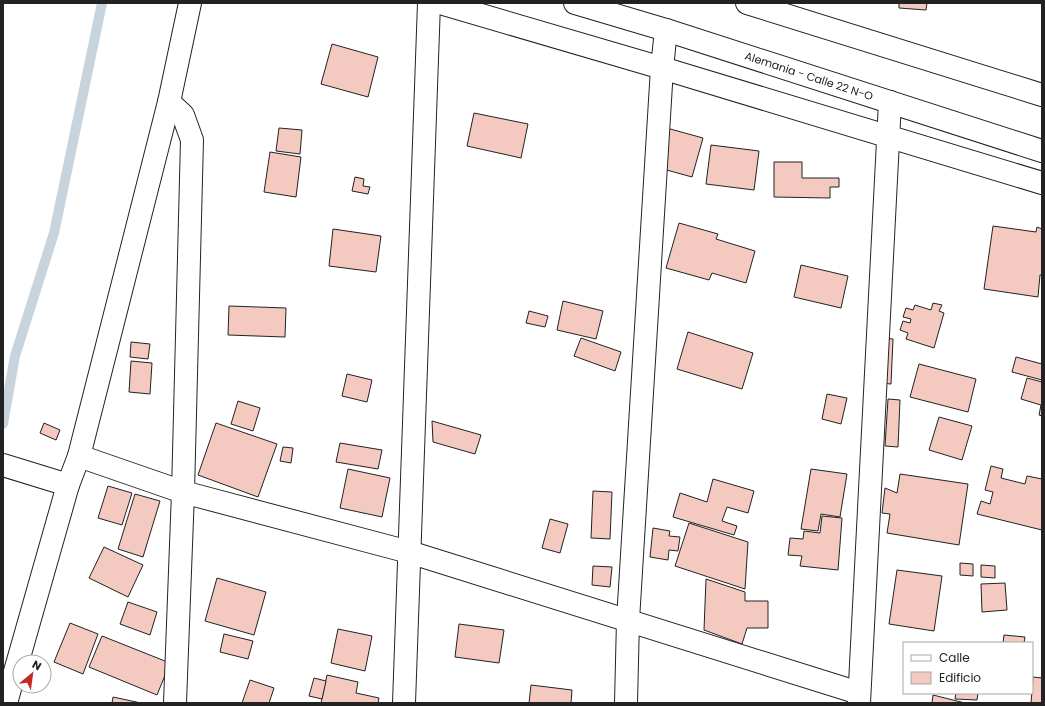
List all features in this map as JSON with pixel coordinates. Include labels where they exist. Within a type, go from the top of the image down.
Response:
[{"type":"street","points":[[6,703],[68,485],[79,456],[169,102],[190,3]]},
{"type":"street","points":[[404,703],[430,3]]},
{"type":"street","points":[[440,3],[662,68],[1042,183]]},
{"type":"street","name":"Alemania - Calle 22 N-O","points":[[575,3],[666,30],[1042,151]]},
{"type":"street","points":[[747,3],[1042,95]]},
{"type":"street","points":[[626,703],[628,620],[662,68],[666,30]]},
{"type":"street","points":[[169,102],[183,115],[192,140],[183,492],[175,703]]},
{"type":"street","points":[[79,456],[183,492],[409,552],[628,620],[859,698],[890,102]]},
{"type":"street","points":[[3,466],[68,485]]},
{"type":"building","points":[[899,3],[927,3],[926,10],[899,8]]},
{"type":"building","points":[[332,44],[378,57],[368,97],[321,84]]},
{"type":"building","points":[[474,113],[528,124],[521,158],[467,146]]},
{"type":"building","points":[[663,127],[703,138],[692,177],[663,169]]},
{"type":"building","points":[[279,128],[302,130],[300,154],[276,151]]},
{"type":"building","points":[[711,145],[759,151],[754,190],[706,184]]},
{"type":"building","points":[[270,152],[301,157],[296,197],[264,192]]},
{"type":"building","points":[[774,162],[802,162],[802,178],[839,178],[839,187],[830,187],[830,198],[774,197]]},
{"type":"building","points":[[355,177],[364,179],[363,186],[370,187],[368,194],[352,191]]},
{"type":"building","points":[[679,223],[718,234],[716,239],[755,251],[746,283],[712,273],[709,280],[666,268]]},
{"type":"building","points":[[993,226],[1036,232],[1037,227],[1042,229],[1042,275],[1040,275],[1038,297],[984,289]]},
{"type":"building","points":[[333,229],[381,236],[376,272],[329,266]]},
{"type":"building","points":[[801,265],[848,276],[841,308],[794,297]]},
{"type":"building","points":[[563,301],[603,311],[596,339],[557,330]]},
{"type":"building","points":[[933,303],[942,305],[939,311],[944,313],[934,348],[906,339],[908,333],[900,330],[903,321],[910,323],[911,319],[903,317],[906,308],[913,310],[915,305],[931,310]]},
{"type":"building","points":[[229,306],[286,308],[285,337],[228,335]]},
{"type":"building","points":[[529,311],[548,316],[545,327],[526,323]]},
{"type":"building","points":[[688,332],[753,353],[742,389],[677,369]]},
{"type":"building","points":[[581,338],[621,352],[615,371],[574,356]]},
{"type":"building","points":[[881,338],[893,339],[891,384],[880,383]]},
{"type":"building","points":[[131,342],[150,344],[148,359],[130,357]]},
{"type":"building","points":[[1016,357],[1042,364],[1042,380],[1012,372]]},
{"type":"building","points":[[131,361],[152,363],[150,394],[129,392]]},
{"type":"building","points":[[919,364],[976,379],[968,412],[910,397]]},
{"type":"building","points":[[347,374],[372,380],[367,402],[342,396]]},
{"type":"building","points":[[1027,378],[1042,382],[1042,416],[1039,415],[1041,405],[1021,399]]},
{"type":"building","points":[[827,394],[847,398],[841,424],[822,419]]},
{"type":"building","points":[[888,399],[900,400],[898,447],[885,446]]},
{"type":"building","points":[[238,401],[260,408],[253,431],[231,424]]},
{"type":"building","points":[[939,417],[972,426],[962,460],[929,450]]},
{"type":"building","points":[[432,421],[481,435],[475,454],[433,442]]},
{"type":"building","points":[[44,423],[60,430],[56,440],[40,433]]},
{"type":"building","points":[[216,423],[277,444],[258,497],[198,475]]},
{"type":"building","points":[[340,443],[382,450],[378,469],[336,462]]},
{"type":"building","points":[[283,447],[293,448],[291,463],[280,461]]},
{"type":"building","points":[[991,466],[1003,469],[1001,478],[1025,484],[1027,476],[1042,479],[1042,530],[977,514],[981,501],[990,504],[993,492],[985,490]]},
{"type":"building","points":[[348,469],[390,478],[382,517],[340,508]]},
{"type":"building","points":[[811,469],[847,474],[840,517],[821,514],[818,531],[801,529]]},
{"type":"building","points":[[900,474],[968,484],[959,545],[887,533],[890,514],[882,513],[885,488],[897,493]]},
{"type":"building","points":[[713,479],[754,491],[748,513],[727,507],[722,521],[737,526],[734,535],[673,517],[680,493],[707,502]]},
{"type":"building","points":[[108,486],[132,493],[122,525],[98,518]]},
{"type":"building","points":[[593,491],[612,492],[610,539],[591,538]]},
{"type":"building","points":[[135,494],[160,501],[143,557],[118,549]]},
{"type":"building","points":[[822,516],[842,518],[838,570],[800,566],[802,556],[788,555],[790,538],[803,539],[804,531],[820,533]]},
{"type":"building","points":[[550,519],[568,524],[560,553],[542,548]]},
{"type":"building","points":[[689,523],[748,542],[745,589],[675,566]]},
{"type":"building","points":[[653,528],[670,531],[669,536],[680,537],[678,551],[669,550],[668,560],[650,557]]},
{"type":"building","points":[[104,547],[143,565],[128,597],[89,578]]},
{"type":"building","points":[[960,563],[973,564],[973,576],[960,575]]},
{"type":"building","points":[[981,565],[995,566],[995,578],[981,577]]},
{"type":"building","points":[[593,566],[612,567],[610,587],[592,585]]},
{"type":"building","points":[[897,570],[942,576],[934,631],[889,624]]},
{"type":"building","points":[[217,578],[266,592],[254,635],[205,621]]},
{"type":"building","points":[[706,579],[745,592],[745,601],[768,601],[768,628],[747,628],[742,644],[704,630]]},
{"type":"building","points":[[1005,583],[1007,610],[982,612],[981,584]]},
{"type":"building","points":[[128,602],[157,612],[150,635],[120,624]]},
{"type":"building","points":[[70,623],[98,634],[83,674],[54,662]]},
{"type":"building","points":[[459,624],[504,630],[499,663],[455,657]]},
{"type":"building","points":[[338,629],[372,636],[365,671],[331,663]]},
{"type":"building","points":[[224,634],[253,641],[248,659],[220,652]]},
{"type":"building","points":[[1004,635],[1025,637],[1024,642],[1003,642]]},
{"type":"building","points":[[102,636],[170,663],[157,695],[89,667]]},
{"type":"building","points":[[327,675],[358,682],[356,693],[379,698],[378,703],[321,703]]},
{"type":"building","points":[[1033,677],[1042,678],[1042,703],[1031,703],[1032,694],[1033,694]]},
{"type":"building","points":[[314,678],[326,681],[322,699],[309,696]]},
{"type":"building","points":[[250,680],[274,688],[269,703],[242,703]]},
{"type":"building","points":[[531,685],[572,690],[571,703],[529,703]]},
{"type":"building","points":[[956,694],[978,694],[977,700],[955,699]]},
{"type":"building","points":[[933,695],[965,703],[932,703]]},
{"type":"building","points":[[113,697],[141,703],[112,703]]},
{"type":"waterway","points":[[3,424],[15,356],[54,233],[102,3]]}]
